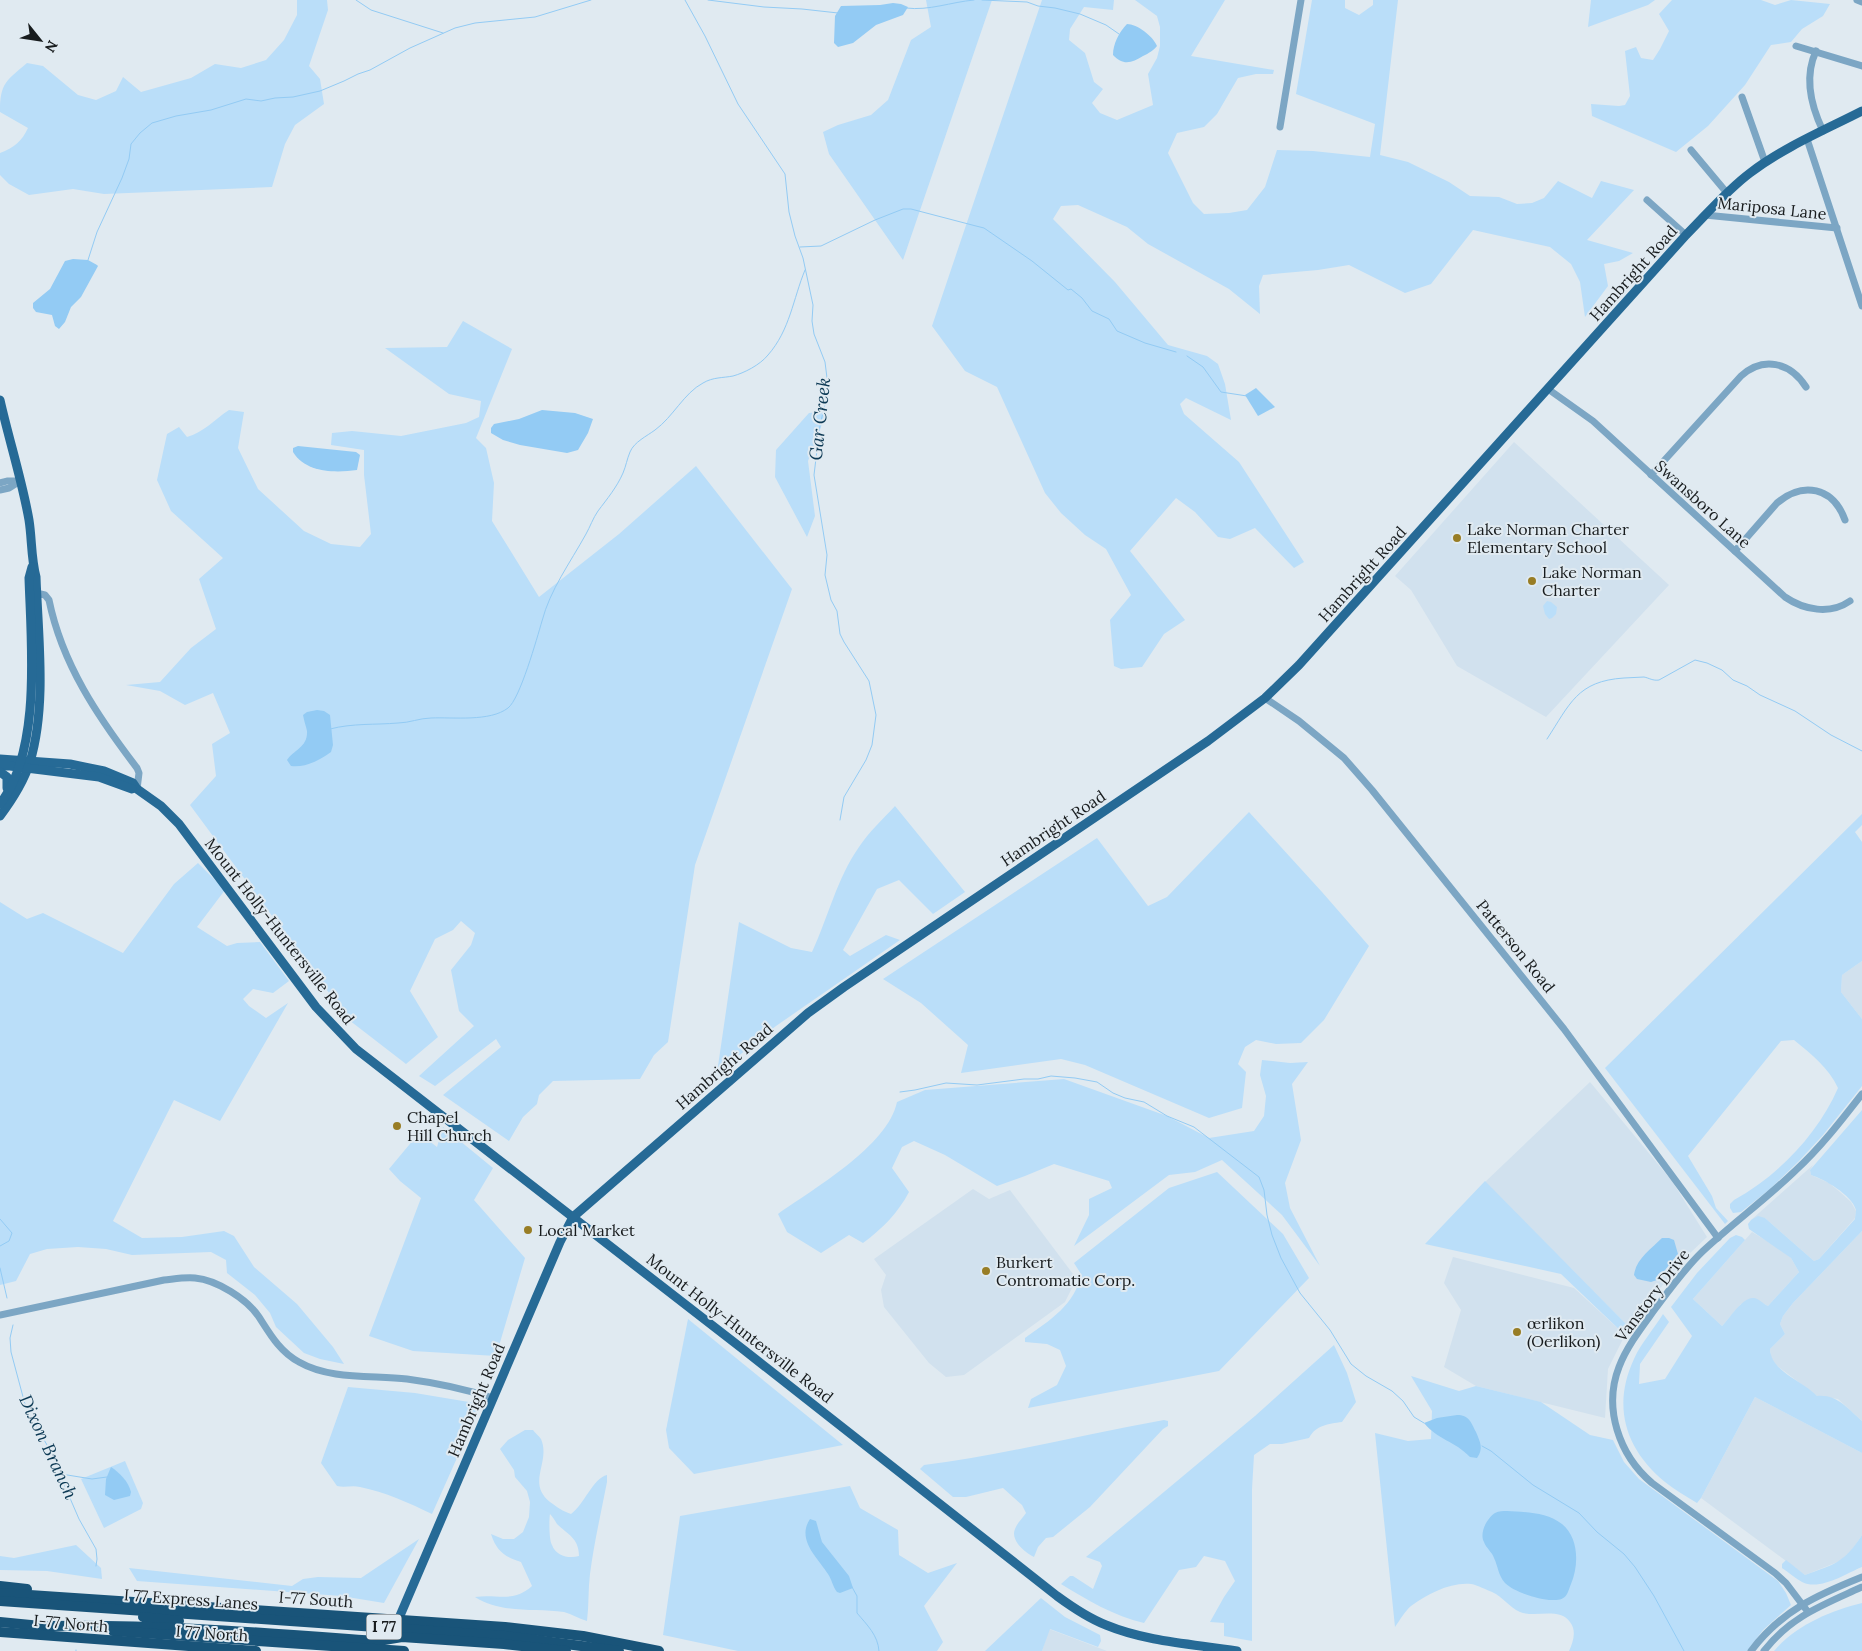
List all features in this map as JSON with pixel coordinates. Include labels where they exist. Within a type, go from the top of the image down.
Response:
[{"type":"highway","points":[[0,1586],[26,1589],[46,1596]]},
{"type":"highway","name":"I-77 South","points":[[0,1593],[46,1596],[121,1608],[153,1618],[506,1627],[583,1636],[659,1651]]},
{"type":"highway","name":"I 77 Express Lanes","points":[[0,1601],[121,1608]]},
{"type":"highway","points":[[121,1608],[153,1618],[371,1637],[390,1639],[407,1644],[514,1651]]},
{"type":"highway","name":"I 77 Express Lanes","points":[[0,1622],[46,1626],[132,1629],[153,1618],[505,1636],[619,1651]]},
{"type":"highway","name":"I 77 Express Lanes","points":[[153,1618],[407,1644]]},
{"type":"highway","name":"I-77 North","points":[[0,1632],[166,1645]]},
{"type":"highway","points":[[407,1644],[504,1644],[566,1651]]},
{"type":"highway","name":"I 77 North","points":[[166,1645],[256,1651]]},
{"type":"main road","name":"Hambright Road","points":[[385,1651],[560,1242],[573,1217],[808,1013],[852,981],[1208,741],[1265,698],[1305,658],[1686,235],[1727,193],[1743,178],[1765,162],[1862,111]]},
{"type":"main road","points":[[0,400],[29,519],[36,577],[39,694],[36,733],[14,796],[0,816]]},
{"type":"main road","points":[[2,801],[24,764],[32,680],[29,578],[33,564]]},
{"type":"main road","points":[[0,759],[24,764]]},
{"type":"main road","points":[[0,766],[24,764]]},
{"type":"main road","name":"Mount Holly-Huntersville Road","points":[[24,764],[99,777],[137,789],[161,806],[179,824],[316,1007],[343,1037],[372,1064],[573,1217],[1074,1608],[1106,1625],[1132,1633],[1237,1651]]},
{"type":"main road","points":[[0,772],[7,777],[8,782],[2,801]]},
{"type":"street","points":[[1280,128],[1301,0]]},
{"type":"street","points":[[1857,0],[1862,2]]},
{"type":"street","points":[[1796,46],[1862,66]]},
{"type":"street","points":[[1816,52],[1811,70],[1810,88],[1814,111],[1822,131]]},
{"type":"street","points":[[1742,97],[1765,162]]},
{"type":"street","points":[[1807,139],[1862,306]]},
{"type":"street","points":[[1691,150],[1727,193]]},
{"type":"street","points":[[1647,200],[1686,235]]},
{"type":"street","name":"Mariposa Lane","points":[[1705,215],[1837,228]]},
{"type":"street","points":[[1651,475],[1741,376],[1752,367],[1762,364],[1782,366],[1794,373],[1806,387]]},
{"type":"street","name":"Swansboro Lane","points":[[1548,389],[1593,421],[1785,597],[1812,609],[1828,609],[1850,601]]},
{"type":"street","points":[[0,483],[20,481]]},
{"type":"street","points":[[0,490],[9,488],[20,481]]},
{"type":"street","points":[[1735,551],[1778,503],[1796,491],[1815,490],[1829,496],[1837,503],[1845,520]]},
{"type":"street","points":[[36,593],[45,595],[49,600],[60,641],[78,683],[105,726],[137,768],[139,772],[137,789]]},
{"type":"street","name":"Patterson Road","points":[[1265,698],[1299,720],[1344,758],[1372,790],[1564,1029],[1718,1238]]},
{"type":"street","name":"Vanstory Drive","points":[[1808,1612],[1786,1583],[1775,1573],[1639,1471],[1623,1446],[1615,1420],[1613,1406],[1615,1382],[1623,1358],[1641,1328],[1696,1258],[1797,1170],[1838,1126],[1862,1094]]},
{"type":"street","points":[[0,1315],[164,1280],[200,1279],[230,1292],[245,1302],[254,1311],[275,1342],[285,1352],[309,1367],[336,1373],[408,1379],[469,1390],[493,1398]]},
{"type":"street","points":[[1751,1651],[1775,1624],[1802,1604],[1862,1576]]},
{"type":"street","points":[[1764,1651],[1782,1631],[1808,1612],[1860,1588]]},
{"type":"shaded area","points":[[297,0],[327,0],[328,10],[309,66],[320,79],[324,104],[295,125],[285,144],[272,187],[104,194],[73,189],[29,195],[9,184],[0,175],[0,153],[17,144],[28,128],[0,112],[1,95],[9,79],[27,63],[43,66],[78,95],[96,100],[116,91],[123,77],[141,92],[191,78],[215,64],[241,68],[266,60],[284,40],[297,15]]},
{"type":"shaded area","points":[[926,0],[992,0],[903,260],[829,154],[823,132],[838,125],[871,115],[888,100],[911,40],[931,27]]},
{"type":"shaded area","points":[[1042,0],[1114,0],[1113,10],[1084,7],[1070,29],[1069,40],[1085,53],[1094,82],[1103,89],[1092,103],[1100,113],[1117,120],[1153,105],[1148,74],[1157,58],[1160,46],[1160,27],[1157,16],[1135,0],[1225,0],[1191,56],[1274,70],[1273,74],[1256,74],[1238,78],[1217,114],[1204,127],[1177,133],[1168,153],[1193,203],[1204,214],[1247,210],[1265,187],[1277,150],[1313,151],[1370,157],[1375,124],[1296,94],[1312,0],[1345,0],[1345,8],[1359,15],[1373,5],[1373,0],[1398,0],[1380,155],[1408,162],[1449,182],[1470,196],[1499,197],[1517,204],[1532,203],[1544,198],[1558,181],[1592,198],[1601,181],[1634,190],[1587,240],[1633,253],[1619,261],[1604,264],[1608,286],[1585,317],[1580,282],[1571,264],[1550,247],[1473,230],[1431,284],[1405,293],[1349,265],[1263,275],[1259,286],[1260,314],[1229,289],[1148,244],[1127,227],[1078,205],[1061,206],[1053,219],[1115,282],[1168,345],[1207,356],[1218,364],[1225,384],[1231,420],[1186,398],[1180,404],[1184,414],[1239,462],[1304,562],[1294,568],[1255,528],[1230,539],[1218,537],[1195,512],[1176,498],[1130,551],[1185,620],[1164,634],[1142,667],[1121,669],[1114,666],[1110,620],[1131,595],[1106,549],[1085,535],[1061,513],[1045,493],[997,387],[965,371],[932,326]]},
{"type":"shaded area","points":[[1591,0],[1655,0],[1648,5],[1588,27]]},
{"type":"shaded area","points":[[1672,0],[1761,0],[1775,5],[1791,0],[1830,4],[1823,16],[1802,29],[1791,42],[1771,45],[1745,85],[1708,126],[1676,152],[1592,116],[1591,104],[1625,105],[1630,96],[1625,51],[1636,47],[1641,58],[1653,60],[1669,31],[1659,14]]},
{"type":"shaded area","points":[[893,3],[908,7],[903,15],[876,25],[853,43],[838,47],[834,43],[835,16],[841,6]]},
{"type":"shaded area","points":[[1127,24],[1144,31],[1157,46],[1151,52],[1131,62],[1120,61],[1113,55],[1117,38]]},
{"type":"shaded area","points":[[73,259],[88,260],[98,266],[81,297],[71,307],[65,322],[59,329],[55,326],[52,315],[36,312],[33,308],[33,303],[50,289],[65,261]]},
{"type":"shaded area","points":[[463,321],[512,349],[476,438],[486,448],[494,483],[492,521],[539,597],[619,534],[696,466],[792,589],[695,865],[668,1042],[654,1055],[640,1079],[553,1081],[539,1095],[537,1104],[523,1117],[509,1141],[443,1095],[501,1047],[496,1039],[435,1086],[419,1076],[474,1026],[459,1011],[451,970],[471,945],[475,933],[461,921],[453,930],[435,939],[410,991],[438,1037],[406,1064],[349,1020],[190,805],[216,776],[212,744],[230,733],[213,693],[185,705],[160,691],[126,685],[160,682],[191,648],[216,629],[199,579],[223,558],[171,511],[157,480],[167,434],[179,427],[187,437],[204,429],[229,410],[244,412],[238,448],[258,489],[304,531],[331,544],[360,547],[371,534],[364,475],[364,450],[331,445],[332,433],[352,431],[401,436],[466,423],[479,417],[481,401],[449,394],[385,348],[447,347]]},
{"type":"shaded area","points":[[1256,388],[1275,407],[1258,416],[1245,395]]},
{"type":"shaded area","points":[[542,410],[575,413],[593,419],[588,433],[578,450],[567,453],[520,445],[503,440],[491,433],[491,428],[494,424],[519,419]]},
{"type":"shaded area","points":[[827,411],[808,461],[815,516],[807,537],[775,477],[776,450],[809,413]]},
{"type":"shaded area","name":"Lake Norman Charter","points":[[1514,442],[1669,585],[1546,717],[1457,666],[1411,590],[1395,576]]},
{"type":"shaded area","points":[[298,446],[356,452],[360,455],[357,470],[331,471],[313,468],[305,464],[293,452],[293,448]]},
{"type":"shaded area","points":[[1547,601],[1557,607],[1556,614],[1549,619],[1545,614],[1543,606]]},
{"type":"shaded area","points":[[317,710],[324,711],[330,715],[333,745],[331,752],[312,763],[302,766],[291,766],[287,760],[303,745],[307,736],[303,715]]},
{"type":"shaded area","points":[[895,806],[965,892],[933,914],[899,880],[877,889],[843,950],[850,956],[886,935],[900,940],[776,1026],[717,1073],[739,922],[791,948],[812,952],[851,859],[867,836]]},
{"type":"shaded area","points":[[1249,812],[1369,946],[1324,1020],[1301,1043],[1276,1044],[1256,1040],[1245,1047],[1238,1064],[1246,1072],[1242,1108],[1209,1118],[1085,1065],[1061,1059],[961,1073],[968,1045],[921,1003],[883,979],[1097,838],[1148,906],[1167,897]]},
{"type":"shaded area","points":[[1862,814],[1862,825],[1855,832],[1862,842],[1862,961],[1842,975],[1841,992],[1862,1019],[1862,1086],[1823,1135],[1799,1161],[1770,1189],[1741,1212],[1733,1213],[1730,1204],[1766,1179],[1808,1137],[1820,1122],[1838,1088],[1825,1068],[1794,1040],[1781,1041],[1688,1156],[1712,1196],[1716,1208],[1728,1221],[1725,1224],[1605,1068]]},
{"type":"shaded area","points":[[198,863],[225,890],[197,927],[227,946],[237,943],[260,942],[289,981],[273,993],[253,989],[243,999],[249,1006],[266,1018],[288,1003],[220,1121],[174,1100],[113,1221],[142,1238],[182,1237],[224,1231],[234,1236],[254,1267],[297,1304],[333,1347],[344,1364],[320,1359],[304,1353],[276,1327],[270,1313],[255,1295],[227,1273],[226,1260],[211,1252],[132,1255],[106,1249],[78,1247],[47,1249],[30,1254],[16,1281],[0,1285],[0,902],[27,919],[43,913],[123,953],[174,884]]},
{"type":"shaded area","points":[[1862,961],[1862,1019],[1841,992],[1842,975]]},
{"type":"shaded area","points":[[1262,1060],[1290,1063],[1308,1062],[1292,1084],[1301,1140],[1285,1183],[1290,1208],[1320,1266],[1282,1215],[1222,1160],[1195,1172],[1169,1175],[1074,1246],[1089,1215],[1089,1199],[1112,1188],[1109,1181],[1054,1164],[997,1186],[945,1155],[914,1141],[902,1147],[892,1168],[909,1192],[889,1220],[863,1243],[849,1235],[821,1253],[787,1232],[778,1214],[829,1179],[865,1150],[880,1135],[891,1118],[897,1102],[925,1090],[1064,1079],[1167,1116],[1209,1138],[1254,1131],[1264,1116],[1266,1096],[1260,1075]]},
{"type":"shaded area","points":[[1590,1082],[1672,1181],[1707,1237],[1670,1275],[1631,1329],[1485,1182]]},
{"type":"shaded area","points":[[1862,1110],[1862,1231],[1793,1303],[1783,1316],[1780,1324],[1785,1334],[1770,1349],[1776,1364],[1782,1370],[1817,1396],[1830,1397],[1842,1403],[1862,1421],[1862,1453],[1755,1397],[1697,1503],[1669,1485],[1651,1469],[1632,1441],[1626,1426],[1624,1393],[1627,1376],[1634,1359],[1663,1314],[1669,1322],[1640,1364],[1639,1384],[1665,1379],[1692,1336],[1671,1307],[1697,1273],[1730,1238],[1736,1235],[1745,1240],[1693,1299],[1722,1326],[1741,1304],[1750,1298],[1754,1298],[1768,1306],[1799,1272],[1791,1258],[1749,1229],[1748,1224],[1758,1216],[1765,1218],[1814,1261],[1819,1259],[1855,1219],[1856,1210],[1843,1193],[1823,1180],[1811,1175],[1810,1170]]},
{"type":"shaded area","points":[[443,1127],[493,1168],[474,1200],[525,1258],[496,1356],[413,1351],[369,1336],[421,1198],[400,1181],[389,1169],[419,1133],[437,1147]]},
{"type":"shaded area","points":[[1813,1165],[1810,1170],[1811,1175],[1829,1183],[1851,1202],[1856,1211],[1855,1218],[1819,1259],[1814,1261],[1765,1218],[1751,1220]]},
{"type":"shaded area","points":[[1217,1172],[1283,1234],[1309,1278],[1219,1371],[1028,1408],[1031,1399],[1057,1385],[1066,1366],[1060,1350],[1047,1344],[1025,1342],[1025,1338],[1060,1311],[1074,1294],[1081,1274],[1074,1263],[1169,1188]]},
{"type":"shaded area","points":[[1485,1181],[1631,1329],[1625,1335],[1561,1274],[1425,1244]]},
{"type":"shaded area","points":[[973,1189],[989,1199],[1010,1190],[1073,1274],[1073,1286],[1065,1302],[964,1375],[946,1377],[929,1363],[884,1307],[881,1290],[886,1275],[874,1259]]},
{"type":"shaded area","points":[[1862,1231],[1862,1421],[1838,1399],[1817,1396],[1776,1365],[1771,1357],[1770,1349],[1785,1334],[1780,1324],[1783,1316],[1793,1303]]},
{"type":"shaded area","points":[[1752,1232],[1782,1250],[1791,1258],[1799,1272],[1768,1306],[1759,1301],[1741,1304],[1722,1326],[1693,1299]]},
{"type":"shaded area","points":[[1662,1238],[1674,1240],[1678,1254],[1657,1280],[1651,1282],[1637,1279],[1634,1275],[1638,1264]]},
{"type":"shaded area","points":[[1453,1257],[1574,1288],[1625,1335],[1608,1369],[1605,1418],[1476,1386],[1444,1367],[1461,1310],[1444,1283]]},
{"type":"shaded area","points":[[688,1319],[843,1445],[694,1474],[669,1448],[666,1430]]},
{"type":"shaded area","points":[[1334,1345],[1347,1373],[1356,1402],[1342,1422],[1319,1428],[1309,1438],[1282,1444],[1270,1444],[1254,1455],[1252,1489],[1252,1641],[1224,1636],[1224,1623],[1210,1622],[1235,1581],[1225,1561],[1204,1556],[1196,1567],[1179,1570],[1144,1623],[1111,1612],[1061,1584],[1070,1576],[1073,1576],[1093,1589],[1102,1566],[1100,1562],[1086,1557],[1255,1416]]},
{"type":"shaded area","points":[[1411,1376],[1459,1391],[1476,1386],[1541,1402],[1590,1435],[1613,1440],[1624,1462],[1639,1479],[1778,1581],[1791,1605],[1763,1630],[1747,1651],[1569,1651],[1574,1633],[1572,1625],[1565,1618],[1554,1614],[1526,1614],[1520,1612],[1496,1594],[1471,1584],[1447,1587],[1425,1597],[1409,1608],[1395,1627],[1375,1433],[1408,1441],[1431,1439],[1432,1411]]},
{"type":"shaded area","points":[[348,1387],[415,1393],[481,1404],[432,1514],[379,1492],[357,1486],[337,1486],[321,1463]]},
{"type":"shaded area","points":[[1755,1397],[1862,1453],[1862,1535],[1852,1550],[1840,1561],[1805,1575],[1701,1498]]},
{"type":"shaded area","points":[[1457,1415],[1467,1418],[1476,1432],[1481,1448],[1477,1458],[1470,1457],[1429,1429],[1424,1423],[1437,1418]]},
{"type":"shaded area","points":[[1164,1420],[1168,1421],[1168,1426],[1163,1429],[1090,1507],[1053,1537],[1046,1538],[1038,1547],[1034,1557],[1016,1542],[1014,1533],[1026,1513],[1022,1505],[1003,1488],[966,1497],[953,1497],[920,1469],[924,1465],[984,1456]]},
{"type":"shaded area","points":[[525,1430],[533,1430],[541,1439],[543,1456],[539,1480],[543,1495],[550,1502],[571,1514],[597,1481],[607,1475],[590,1574],[587,1621],[564,1612],[496,1606],[475,1597],[512,1596],[532,1586],[521,1562],[510,1558],[498,1549],[491,1534],[503,1539],[514,1539],[523,1532],[529,1517],[530,1502],[527,1491],[515,1477],[514,1470],[500,1449],[508,1440]],"holes":[[[550,1514],[557,1524],[575,1541],[579,1556],[563,1556],[556,1552],[551,1543]]]},
{"type":"shaded area","points":[[125,1461],[143,1503],[141,1509],[104,1528],[81,1479]]},
{"type":"shaded area","points":[[111,1467],[126,1481],[130,1488],[130,1496],[114,1500],[105,1495],[106,1479]]},
{"type":"shaded area","points":[[850,1486],[860,1508],[898,1530],[899,1555],[928,1573],[957,1563],[924,1606],[943,1642],[937,1651],[738,1651],[663,1635],[680,1516]]},
{"type":"shaded area","points":[[1507,1511],[1528,1512],[1549,1517],[1562,1524],[1568,1530],[1574,1544],[1576,1560],[1574,1577],[1564,1598],[1549,1600],[1521,1593],[1505,1583],[1499,1574],[1493,1556],[1485,1544],[1482,1534],[1492,1515]]},
{"type":"shaded area","points":[[810,1519],[816,1521],[822,1542],[849,1576],[853,1588],[840,1593],[837,1592],[807,1541],[806,1527]]},
{"type":"shaded area","points":[[1862,1535],[1862,1567],[1832,1580],[1824,1583],[1809,1584],[1802,1582],[1782,1568],[1782,1564],[1786,1560],[1805,1575],[1824,1568],[1850,1552]]},
{"type":"shaded area","points":[[419,1539],[384,1603],[341,1596],[137,1581],[129,1568],[292,1586],[303,1579],[318,1577],[361,1578]]},
{"type":"shaded area","points":[[76,1545],[101,1568],[102,1579],[47,1571],[0,1570],[0,1556],[14,1558]]},
{"type":"shaded area","points":[[1041,1598],[1065,1617],[1100,1635],[1101,1641],[1098,1647],[1050,1629],[1042,1651],[985,1651]]},
{"type":"shaded area","points":[[1862,1603],[1862,1651],[1774,1651],[1803,1626],[1814,1620]]},
{"type":"shaded area","points":[[1049,1629],[1107,1651],[1042,1651]]},
{"type":"waterway","points":[[356,0],[371,10],[443,33]]},
{"type":"waterway","points":[[88,260],[97,232],[122,178],[129,159],[131,144],[152,123],[176,116],[211,110],[246,99],[261,101],[320,91],[370,70],[410,48],[455,28],[475,23],[535,17],[591,0]]},
{"type":"waterway","name":"Gar Creek","points":[[685,0],[738,104],[785,174],[789,212],[803,258],[813,305],[812,321],[814,334],[825,362],[827,378],[826,400],[820,425],[814,475],[827,555],[825,575],[831,600],[837,611],[840,634],[869,681],[876,715],[872,745],[866,760],[844,797],[840,820]]},
{"type":"waterway","points":[[708,0],[838,13]]},
{"type":"waterway","points":[[906,8],[915,9],[974,0]]},
{"type":"waterway","points":[[982,0],[1027,2],[1080,14],[1106,25],[1119,34]]},
{"type":"waterway","points":[[800,247],[821,246],[903,209],[911,209],[984,228],[1032,261],[1068,290],[1071,289],[1082,298],[1092,311],[1109,319],[1117,331],[1145,343],[1176,352]]},
{"type":"waterway","points":[[330,729],[356,725],[402,723],[427,718],[482,717],[508,708],[523,681],[550,598],[596,514],[621,478],[632,448],[661,425],[696,387],[710,380],[742,373],[765,359],[786,325],[805,270]]},
{"type":"waterway","points":[[1187,356],[1203,367],[1221,392],[1247,396]]},
{"type":"waterway","points":[[1547,739],[1569,705],[1585,689],[1608,680],[1624,678],[1644,677],[1659,680],[1695,660],[1722,670],[1733,680],[1795,711],[1831,735],[1862,751]]},
{"type":"waterway","points":[[900,1092],[946,1083],[977,1085],[1051,1076],[1075,1078],[1097,1082],[1113,1093],[1144,1102],[1167,1116],[1194,1127],[1259,1177],[1264,1190],[1272,1235],[1281,1258],[1300,1293],[1330,1330],[1351,1364],[1366,1376],[1392,1391],[1403,1401],[1414,1417],[1424,1423]]},
{"type":"waterway","name":"Dixon Branch","points":[[0,1219],[12,1233],[9,1241],[0,1246]]},
{"type":"waterway","name":"Dixon Branch","points":[[0,1268],[7,1298]]},
{"type":"waterway","name":"Dixon Branch","points":[[13,1325],[10,1338],[11,1352],[26,1408],[47,1445],[79,1519],[96,1549],[96,1566]]},
{"type":"waterway","points":[[1482,1446],[1533,1485],[1579,1513],[1597,1532],[1624,1554],[1654,1596],[1684,1651]]},
{"type":"waterway","points":[[61,1474],[92,1479],[107,1477]]},
{"type":"waterway","points":[[852,1587],[857,1596],[857,1613],[877,1640],[879,1651]]},
{"type":"place","name":"Lake Norman Charter Elementary School","points":[[1457,538]]},
{"type":"place","name":"Lake Norman Charter","points":[[1532,581]]},
{"type":"place","name":"Chapel Hill Church","points":[[397,1126]]},
{"type":"place","name":"Local Market","points":[[528,1230]]},
{"type":"place","name":"Burkert Contromatic Corp.","points":[[986,1271]]},
{"type":"place","name":"œrlikon (Oerlikon)","points":[[1517,1332]]}]
